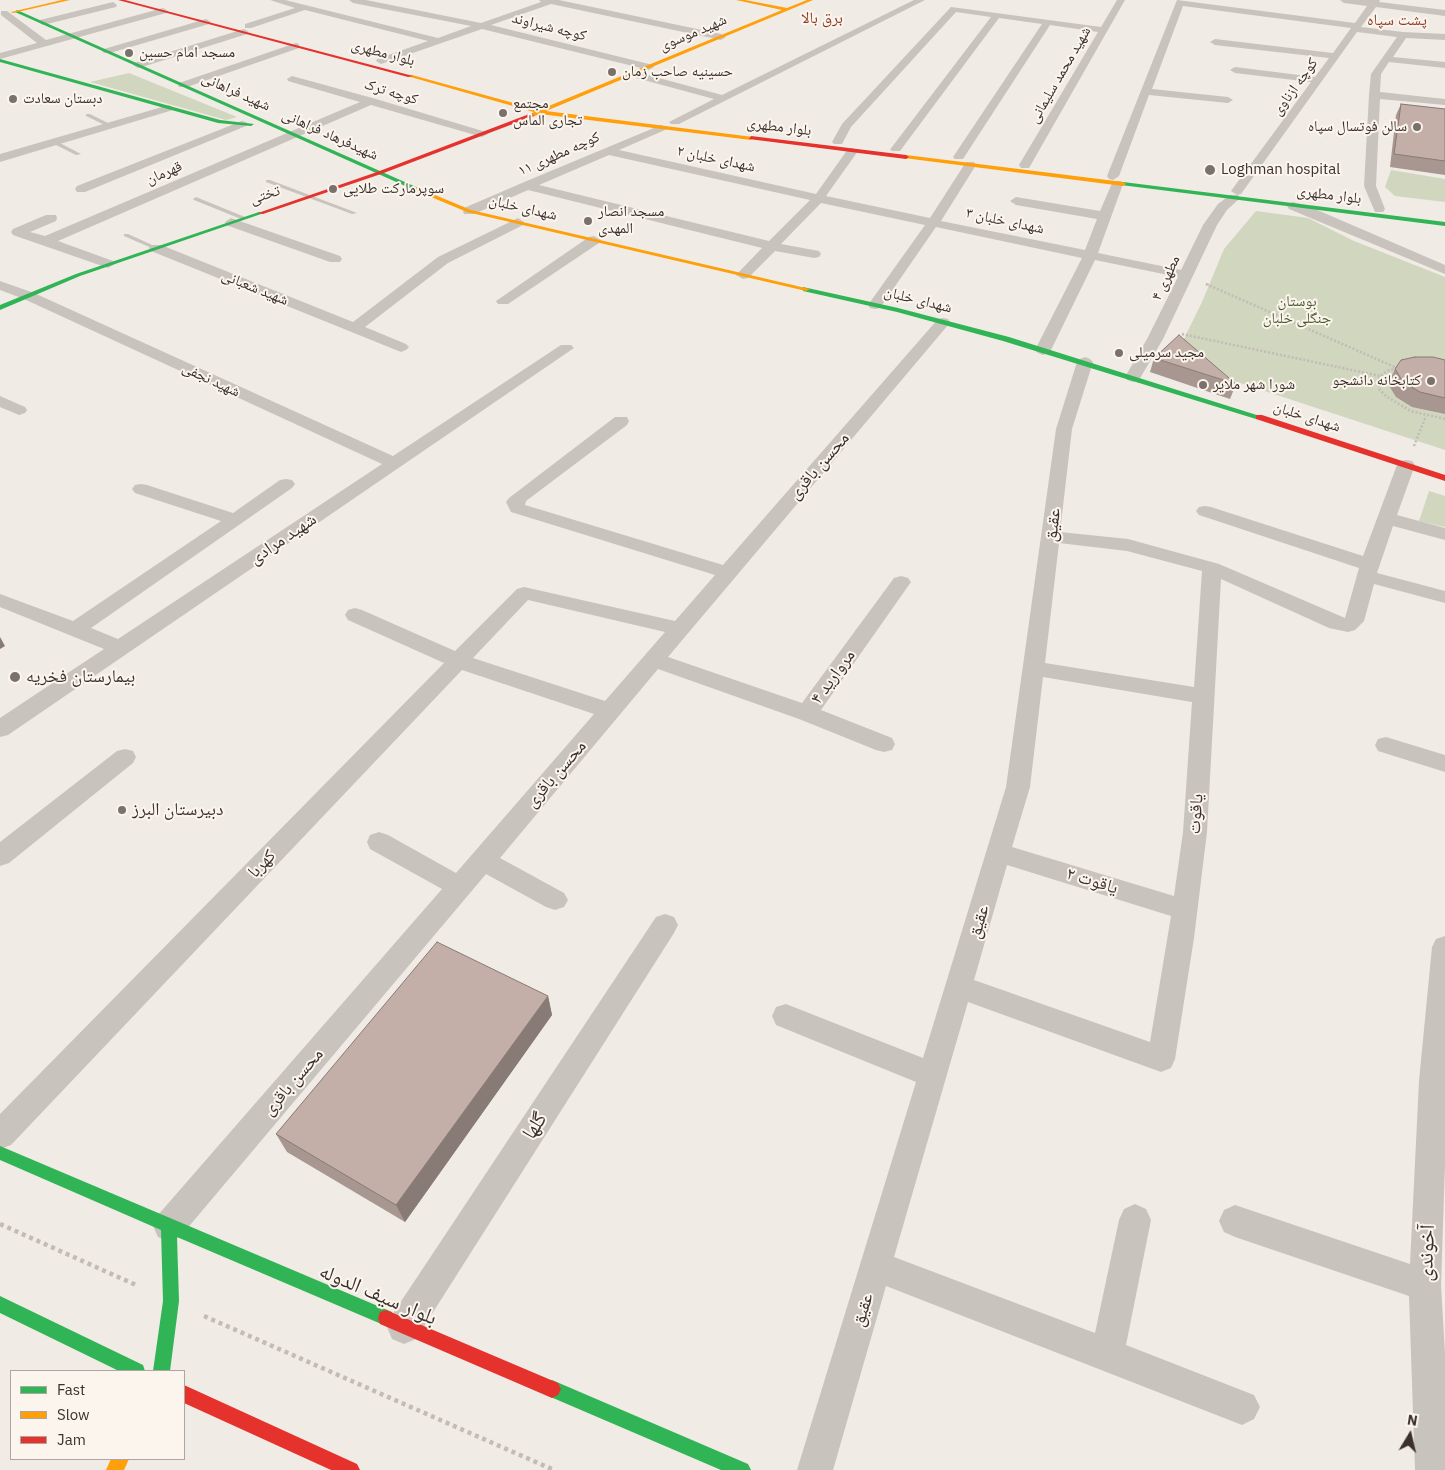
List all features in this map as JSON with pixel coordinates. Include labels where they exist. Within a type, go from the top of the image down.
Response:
[{"type":"main road","points":[[2,14],[68,0]]},
{"type":"main road","name":"بلوار مطهری","points":[[148,0],[296,46],[540,112],[852,151],[1025,165],[1115,180]]},
{"type":"main road","points":[[738,0],[788,10]]},
{"type":"main road","name":"شهید موسوی","points":[[540,112],[811,0]]},
{"type":"main road","name":"بلوار مطهری","points":[[116,2],[246,29],[558,105],[1115,180],[1445,217]]},
{"type":"main road","name":"شهید فراهانی","points":[[17,11],[270,124]]},
{"type":"main road","name":"شهید فراهانی","points":[[0,60],[220,122],[270,124]]},
{"type":"main road","name":"تختی","points":[[0,308],[108,264],[379,173],[540,112]]},
{"type":"main road","name":"شهیدفرهاد فراهانی","points":[[270,124],[379,173]]},
{"type":"main road","name":"شهدای خلبان","points":[[379,173],[469,211],[875,305],[1085,362],[1445,478]]},
{"type":"main road","name":"بلوار مطهری","points":[[1236,195],[1293,206],[1445,224]]},
{"type":"main road","name":"بلوار سیف الدوله","points":[[0,1153],[742,1470]]},
{"type":"main road","points":[[161,1370],[171,1301],[169,1226]]},
{"type":"main road","points":[[0,1304],[135,1370]]},
{"type":"main road","points":[[185,1394],[351,1470]]},
{"type":"street","points":[[10,0],[17,11]]},
{"type":"street","points":[[274,0],[439,40]]},
{"type":"street","name":"کوچه شیراوند","points":[[353,0],[482,26],[650,67]]},
{"type":"street","points":[[381,61],[482,26],[549,0],[721,38]]},
{"type":"street","points":[[675,122],[922,0]]},
{"type":"street","name":"شهید محمد سلیمانی","points":[[1025,165],[1121,0]]},
{"type":"street","points":[[1344,0],[1375,2],[1445,13]]},
{"type":"street","points":[[1043,350],[1090,256],[1146,92],[1181,1],[1403,35],[1445,37]]},
{"type":"street","points":[[43,22],[116,2]]},
{"type":"street","name":"کوچه ازناوی","points":[[1236,195],[1336,56],[1344,38],[1356,27],[1375,2]]},
{"type":"street","points":[[138,65],[323,3]]},
{"type":"street","points":[[838,142],[846,126],[954,9],[1104,30]]},
{"type":"street","points":[[0,56],[164,11]]},
{"type":"street","points":[[2,14],[45,44]]},
{"type":"street","points":[[896,149],[997,15]]},
{"type":"street","points":[[107,51],[206,22]]},
{"type":"street","points":[[875,305],[934,223],[965,161],[1048,22]]},
{"type":"street","points":[[1379,209],[1370,186],[1376,74],[1403,35]]},
{"type":"street","points":[[1215,42],[1336,56]]},
{"type":"street","points":[[183,85],[296,46]]},
{"type":"street","points":[[1386,59],[1445,66]]},
{"type":"street","points":[[1236,70],[1318,80]]},
{"type":"street","points":[[633,74],[723,98]]},
{"type":"street","name":"کوچه ترک","points":[[292,78],[482,134]]},
{"type":"street","points":[[1146,92],[1228,100]]},
{"type":"street","points":[[1374,95],[1445,102]]},
{"type":"street","name":"قهرمان","points":[[46,241],[295,136],[372,101]]},
{"type":"street","points":[[0,158],[169,108]]},
{"type":"street","points":[[81,189],[242,124]]},
{"type":"street","name":"کوچه مطهری ۱۱","points":[[469,211],[661,128]]},
{"type":"street","name":"شهدای خلبان ۲","points":[[607,151],[819,198]]},
{"type":"street","points":[[743,275],[819,198],[852,151]]},
{"type":"street","points":[[526,186],[772,246],[814,254]]},
{"type":"street","name":"مطهری ۴","points":[[1133,377],[1160,329],[1210,225],[1222,207],[1236,195]]},
{"type":"street","name":"شهدای خلبان ۳","points":[[819,198],[1186,275]]},
{"type":"street","points":[[1016,201],[1105,216]]},
{"type":"street","points":[[1293,206],[1304,209],[1445,270]]},
{"type":"street","points":[[51,218],[18,232],[108,264]]},
{"type":"street","points":[[237,220],[335,259]]},
{"type":"street","points":[[355,328],[443,260],[518,222]]},
{"type":"street","points":[[503,302],[594,240]]},
{"type":"street","name":"شهید شعبانی","points":[[156,248],[401,347]]},
{"type":"street","name":"شهید نجفی","points":[[0,285],[29,296],[394,464]]},
{"type":"street","name":"محسن باقری","points":[[169,1226],[943,322]]},
{"type":"street","name":"شهید مرادی","points":[[0,729],[566,348]]},
{"type":"street","name":"عقیق","points":[[814,1470],[960,987],[1018,787],[1064,429],[1085,362]]},
{"type":"street","points":[[0,401],[19,410]]},
{"type":"street","points":[[621,421],[520,497],[515,502],[518,508],[728,573]]},
{"type":"street","points":[[1051,537],[1128,545],[1212,568],[1336,623],[1348,625],[1354,621],[1368,570],[1406,465]]},
{"type":"street","points":[[75,630],[286,484]]},
{"type":"street","points":[[141,489],[234,519]]},
{"type":"street","points":[[1205,510],[1445,597]]},
{"type":"street","points":[[1387,518],[1445,534]]},
{"type":"street","name":"یاقوت","points":[[960,987],[1161,1059],[1185,910],[1195,832],[1212,568]]},
{"type":"street","name":"مروارید ۴","points":[[654,660],[807,713],[901,582]]},
{"type":"street","name":"کهربا","points":[[0,1135],[524,592],[680,629]]},
{"type":"street","points":[[0,600],[121,648]]},
{"type":"street","points":[[355,615],[458,661],[610,711]]},
{"type":"street","points":[[1034,668],[1203,696]]},
{"type":"street","points":[[807,713],[884,744]]},
{"type":"street","points":[[1386,745],[1445,764]]},
{"type":"street","points":[[0,856],[125,757]]},
{"type":"street","points":[[379,842],[460,887]]},
{"type":"street","name":"یاقوت ۲","points":[[999,853],[1185,910]]},
{"type":"street","points":[[482,860],[554,900]]},
{"type":"street","name":"گلها","points":[[404,1326],[665,925]]},
{"type":"street","name":"آخوندی","points":[[1434,1470],[1425,1285],[1439,1084],[1445,947]]},
{"type":"street","points":[[786,1016],[933,1075]]},
{"type":"street","points":[[1107,1355],[1135,1220]]},
{"type":"street","points":[[1235,1221],[1425,1285]]},
{"type":"street","points":[[876,1266],[1242,1407]]},
{"type":"lane","points":[[88,114],[109,125]]},
{"type":"lane","points":[[54,142],[78,154]]},
{"type":"lane","points":[[268,181],[354,213]]},
{"type":"lane","points":[[196,199],[237,220]]},
{"type":"lane","points":[[126,235],[156,248]]},
{"type":"path","points":[[1186,275],[1398,368]]},
{"type":"path","points":[[1160,329],[1380,376]]},
{"type":"path","points":[[1403,367],[1387,371],[1380,376],[1378,382],[1380,390],[1386,397],[1397,404],[1426,416],[1445,419]]},
{"type":"path","points":[[1406,465],[1426,416]]},
{"type":"path","points":[[0,1224],[554,1470]]},
{"type":"green space","points":[[129,73],[237,117],[226,120],[90,82]]},
{"type":"green space","points":[[1391,170],[1445,179],[1445,202],[1395,196],[1385,187]]},
{"type":"green space","name":"بوستان جنگلی خلبان","points":[[1256,211],[1308,218],[1354,241],[1445,277],[1445,450],[1234,381],[1181,345],[1202,302],[1224,249]]},
{"type":"green space","points":[[1429,491],[1445,496],[1445,527],[1419,521]]},
{"type":"building","points":[[1401,104],[1445,109],[1445,161],[1394,154]]},
{"type":"building","points":[[1179,335],[1236,384],[1154,358]]},
{"type":"building","points":[[1415,357],[1433,357],[1445,360],[1445,398],[1420,392],[1403,382],[1395,369],[1401,360]]},
{"type":"building","points":[[437,942],[548,996],[396,1205],[276,1134]]},
{"type":"traffic: fast","points":[[17,11],[414,188]]},
{"type":"traffic: fast","points":[[0,60],[220,122],[251,124]]},
{"type":"traffic: fast","points":[[1123,184],[1445,224]]},
{"type":"traffic: fast","points":[[0,308],[78,275],[261,213]]},
{"type":"traffic: fast","points":[[806,289],[898,310],[1006,339],[1259,417]]},
{"type":"traffic: fast","points":[[0,1153],[386,1318]]},
{"type":"traffic: fast","points":[[161,1370],[171,1301],[169,1226]]},
{"type":"traffic: fast","points":[[0,1304],[135,1370]]},
{"type":"traffic: fast","points":[[552,1389],[742,1470]]},
{"type":"traffic: slow","points":[[13,12],[68,0]]},
{"type":"traffic: slow","points":[[738,0],[788,10]]},
{"type":"traffic: slow","points":[[532,115],[811,0]]},
{"type":"traffic: slow","points":[[410,76],[540,112],[751,138]]},
{"type":"traffic: slow","points":[[906,157],[1123,184]]},
{"type":"traffic: slow","points":[[414,188],[469,211],[806,289]]},
{"type":"traffic: slow","points":[[115,1470],[120,1460]]},
{"type":"traffic: jam","points":[[120,0],[410,76]]},
{"type":"traffic: jam","points":[[261,213],[379,173],[532,115]]},
{"type":"traffic: jam","points":[[751,138],[906,157]]},
{"type":"traffic: jam","points":[[1259,417],[1445,478]]},
{"type":"traffic: jam","points":[[386,1318],[552,1389]]},
{"type":"traffic: jam","points":[[185,1394],[351,1470]]},
{"type":"place","name":"مسجد امام حسین","points":[[129,53]]},
{"type":"place","name":"حسینیه صاحب زمان","points":[[612,72]]},
{"type":"place","name":"دبستان سعادت","points":[[13,99]]},
{"type":"place","name":"مجتمع تجاری الماس","points":[[503,113]]},
{"type":"place","name":"سالن فوتسال سپاه","points":[[1417,127]]},
{"type":"place","name":"Loghman hospital","points":[[1210,170]]},
{"type":"place","name":"سوپرمارکت طلایی","points":[[333,189]]},
{"type":"place","name":"مسجد انصار المهدی","points":[[588,221]]},
{"type":"place","name":"مجید سرمیلی","points":[[1119,353]]},
{"type":"place","name":"کتابخانه دانشجو","points":[[1431,381]]},
{"type":"place","name":"شورا شهر ملایر","points":[[1203,385]]},
{"type":"place","name":"بیمارستان فخریه","points":[[15,677]]},
{"type":"place","name":"دبیرستان البرز","points":[[122,810]]},
{"type":"district","name":"برق بالا","points":[[822,18]]},
{"type":"district","name":"پشت سپاه","points":[[1397,20]]}]
